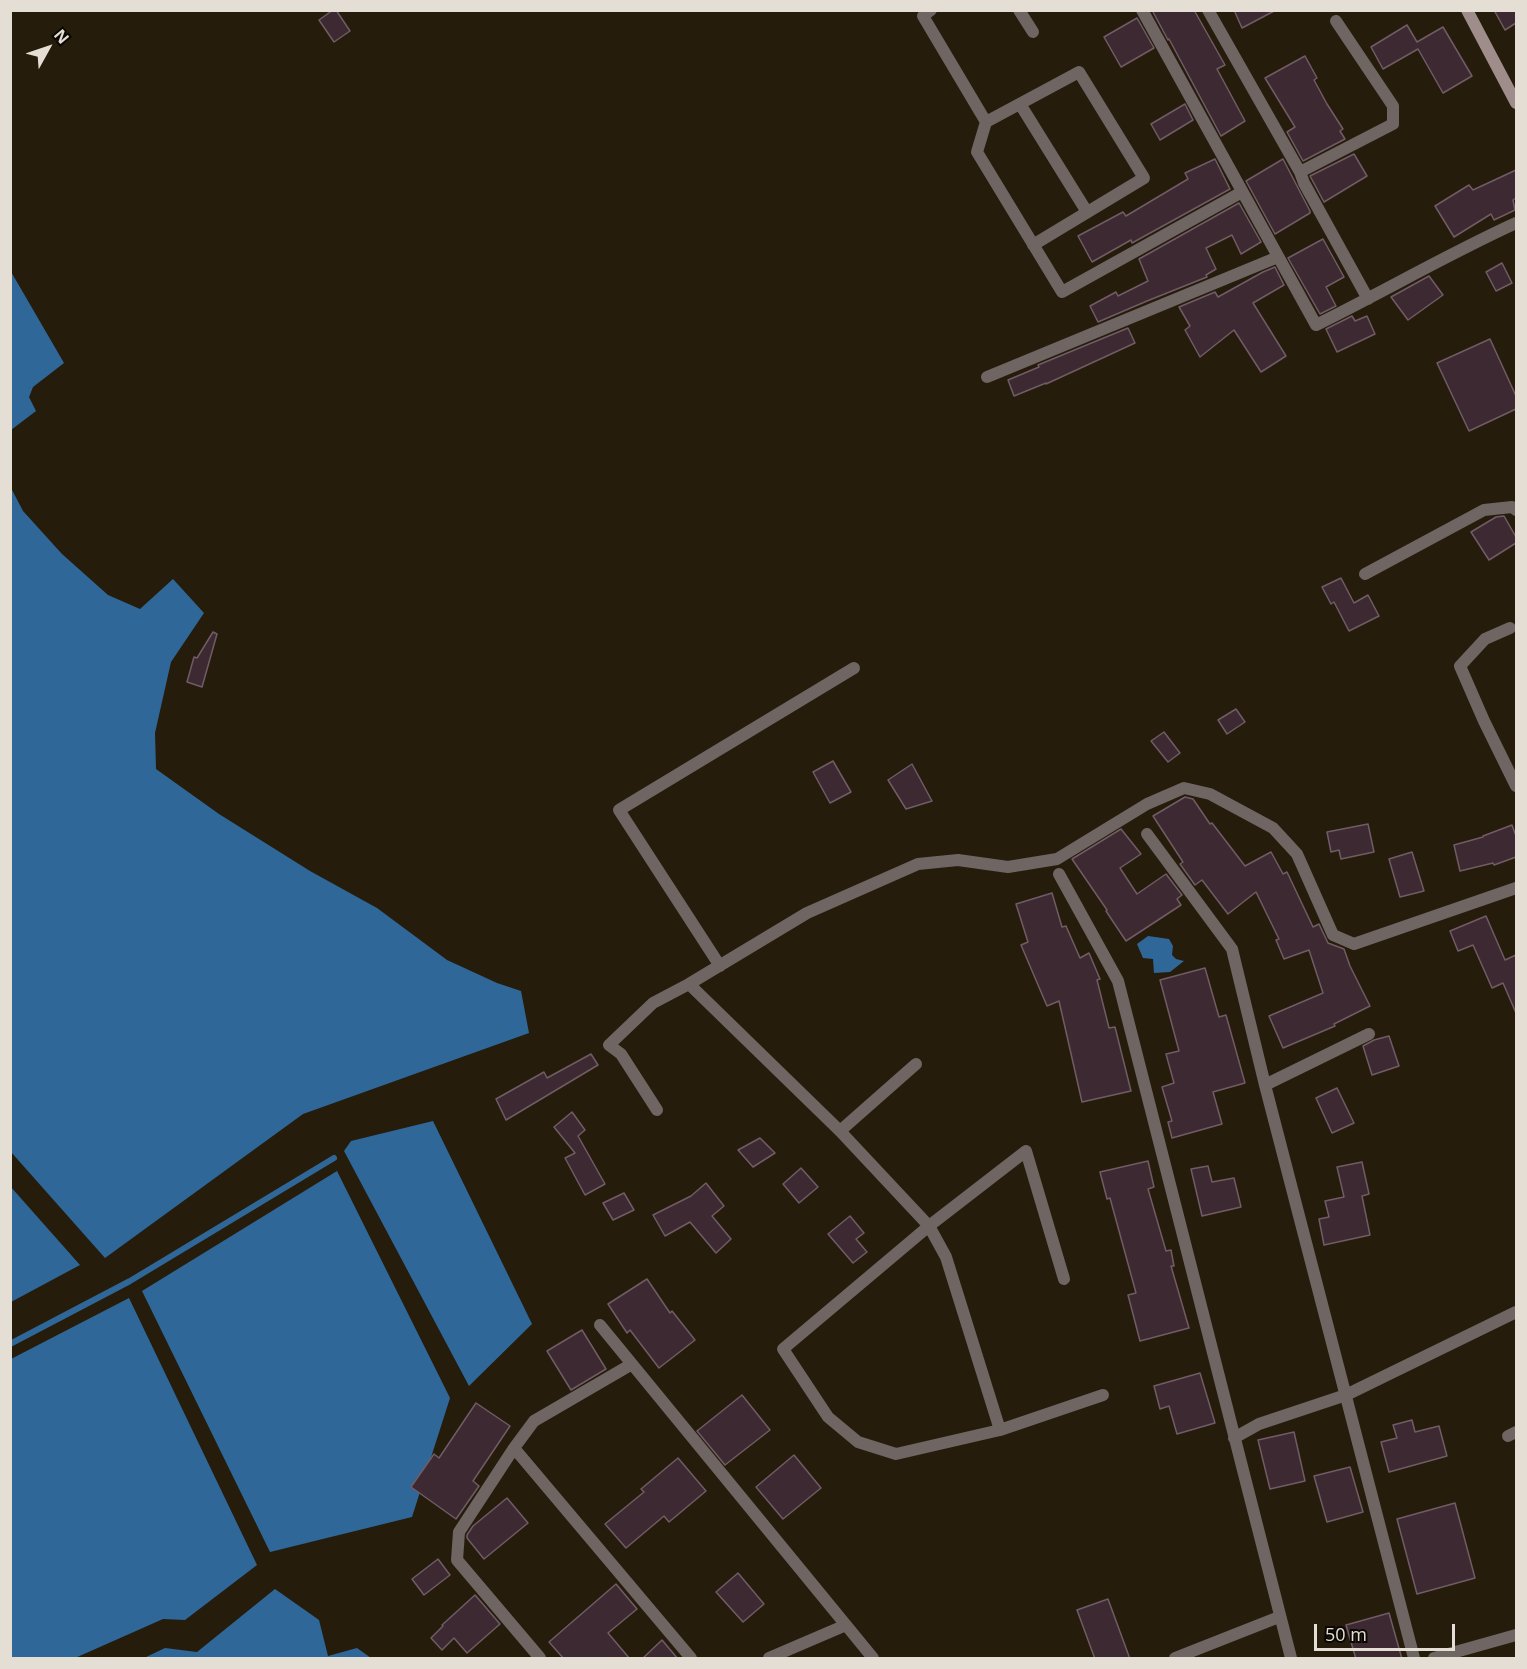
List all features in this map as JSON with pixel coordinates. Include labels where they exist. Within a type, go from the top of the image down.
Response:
[{"type":"main road","points":[[1467,10],[1516,103]]},
{"type":"street","points":[[931,10],[922,16],[986,122]]},
{"type":"street","points":[[1019,10],[1033,32]]},
{"type":"street","points":[[1142,10],[1316,325],[1516,223]]},
{"type":"street","points":[[1208,10],[1300,172],[1368,299]]},
{"type":"street","points":[[1300,172],[1394,124],[1393,106],[1336,21]]},
{"type":"street","points":[[1033,245],[1144,178],[1079,72],[986,122],[977,152],[1033,245],[1062,292],[1242,192]]},
{"type":"street","points":[[1020,104],[1087,212]]},
{"type":"street","points":[[987,377],[1278,257]]},
{"type":"street","points":[[1365,574],[1484,510],[1512,507],[1516,510]]},
{"type":"street","points":[[1510,628],[1485,639],[1460,666],[1516,786]]},
{"type":"street","points":[[720,966],[619,810],[854,668]]},
{"type":"street","points":[[657,1110],[621,1054],[609,1045],[653,1003],[720,966],[807,913],[918,864],[958,860],[1008,867],[1057,860],[1147,804],[1184,788],[1210,794],[1273,828],[1297,854],[1333,935],[1354,944],[1516,888]]},
{"type":"street","points":[[1147,834],[1232,949],[1414,1659]]},
{"type":"street","points":[[1059,874],[1118,981],[1291,1659]]},
{"type":"street","points":[[689,984],[840,1131],[928,1226],[946,1257],[1000,1430]]},
{"type":"street","points":[[1265,1084],[1368,1034]]},
{"type":"street","points":[[840,1131],[916,1064]]},
{"type":"street","points":[[1064,1279],[1026,1151],[928,1226],[783,1349],[828,1417],[858,1442],[896,1454],[1000,1430],[1103,1395]]},
{"type":"street","points":[[1234,1438],[1259,1424],[1346,1395],[1516,1312]]},
{"type":"street","points":[[600,1325],[873,1659]]},
{"type":"street","points":[[540,1659],[457,1560],[459,1532],[534,1421],[632,1364]]},
{"type":"street","points":[[514,1448],[691,1659]]},
{"type":"street","points":[[1175,1659],[1279,1617]]},
{"type":"street","points":[[769,1659],[846,1625]]},
{"type":"street","points":[[1434,1659],[1516,1635]]},
{"type":"water","points":[[10,270],[64,363],[33,387],[29,397],[36,411],[11,430]]},
{"type":"water","points":[[10,486],[23,511],[62,554],[108,595],[140,609],[173,579],[204,613],[171,662],[155,733],[156,769],[219,814],[310,871],[377,908],[447,960],[497,983],[521,991],[529,1033],[303,1114],[105,1258],[11,1152]]},
{"type":"water","points":[[1148,936],[1169,939],[1173,946],[1172,955],[1184,961],[1170,972],[1154,973],[1153,959],[1143,958],[1137,944]]},
{"type":"water","points":[[433,1121],[532,1324],[469,1386],[344,1151],[351,1141]]},
{"type":"water","points":[[337,1171],[450,1398],[412,1517],[270,1552],[142,1291]]},
{"type":"water","points":[[10,1186],[80,1265],[11,1302],[10,1302]]},
{"type":"water","points":[[129,1298],[257,1565],[185,1620],[163,1619],[75,1658],[11,1658],[11,1359]]},
{"type":"water","points":[[275,1589],[319,1620],[328,1656],[357,1648],[371,1658],[144,1658],[165,1648],[197,1652]]},
{"type":"building","points":[[336,10],[350,31],[334,42],[319,20]]},
{"type":"building","points":[[1152,10],[1194,10],[1225,65],[1217,69],[1245,121],[1221,136]]},
{"type":"building","points":[[1234,10],[1276,10],[1242,28]]},
{"type":"building","points":[[1494,10],[1516,10],[1516,23],[1505,30]]},
{"type":"building","points":[[1137,18],[1154,48],[1121,67],[1104,37]]},
{"type":"building","points":[[1407,25],[1417,42],[1443,27],[1472,76],[1443,93],[1418,49],[1383,69],[1371,47]]},
{"type":"building","points":[[1305,56],[1317,78],[1314,80],[1343,129],[1340,131],[1345,139],[1303,161],[1287,132],[1295,127],[1265,78]]},
{"type":"building","points":[[1185,104],[1193,120],[1160,140],[1151,124]]},
{"type":"building","points":[[1354,154],[1367,176],[1324,202],[1310,176]]},
{"type":"building","points":[[1215,159],[1230,189],[1132,243],[1131,240],[1092,262],[1078,236],[1123,212],[1126,216],[1188,179],[1185,173]]},
{"type":"building","points":[[1283,159],[1310,213],[1275,234],[1246,181]]},
{"type":"building","points":[[1516,170],[1516,198],[1513,200],[1515,210],[1494,220],[1491,214],[1454,237],[1435,206],[1469,185],[1473,190]]},
{"type":"building","points":[[1239,203],[1261,242],[1241,254],[1232,235],[1206,248],[1216,269],[1206,275],[1207,277],[1098,322],[1090,306],[1116,292],[1118,296],[1148,281],[1139,259]]},
{"type":"building","points":[[1323,239],[1344,277],[1326,287],[1336,306],[1320,314],[1288,258]]},
{"type":"building","points":[[1502,263],[1512,283],[1496,291],[1486,272]]},
{"type":"building","points":[[1275,267],[1284,285],[1253,303],[1286,356],[1261,372],[1234,330],[1200,357],[1185,330],[1190,326],[1179,307],[1215,292],[1218,297]]},
{"type":"building","points":[[1429,276],[1443,295],[1408,320],[1391,297]]},
{"type":"building","points":[[1352,316],[1355,321],[1367,316],[1375,334],[1337,352],[1326,329]]},
{"type":"building","points":[[1128,328],[1135,343],[1046,384],[1014,396],[1008,380],[1039,367],[1038,365]]},
{"type":"building","points":[[1490,339],[1516,396],[1516,409],[1469,431],[1437,363]]},
{"type":"building","points":[[1504,516],[1516,537],[1516,543],[1489,560],[1471,532],[1496,517]]},
{"type":"building","points":[[1341,578],[1354,603],[1368,595],[1379,616],[1349,631],[1334,602],[1331,604],[1322,587]]},
{"type":"building","points":[[213,632],[217,634],[202,687],[187,682],[194,657],[197,658]]},
{"type":"building","points":[[1236,709],[1245,722],[1227,734],[1218,720]]},
{"type":"building","points":[[1164,732],[1180,753],[1168,762],[1151,741]]},
{"type":"building","points":[[833,761],[851,792],[830,803],[813,772]]},
{"type":"building","points":[[912,764],[932,801],[906,809],[888,780]]},
{"type":"building","points":[[1185,797],[1193,799],[1210,824],[1212,823],[1245,866],[1271,852],[1283,874],[1287,872],[1313,927],[1319,924],[1328,943],[1344,949],[1370,1006],[1334,1024],[1335,1026],[1283,1048],[1269,1016],[1323,993],[1309,950],[1284,959],[1276,940],[1279,939],[1256,892],[1228,914],[1202,880],[1195,885],[1180,864],[1183,862],[1153,816]]},
{"type":"building","points":[[1368,824],[1374,852],[1341,859],[1339,850],[1331,852],[1327,832]]},
{"type":"building","points":[[1512,825],[1516,836],[1516,857],[1494,865],[1493,863],[1460,871],[1454,845],[1483,837]]},
{"type":"building","points":[[1121,829],[1141,854],[1120,868],[1137,894],[1166,874],[1182,895],[1177,899],[1181,905],[1126,941],[1072,859]]},
{"type":"building","points":[[1412,852],[1424,891],[1400,897],[1389,859]]},
{"type":"building","points":[[1052,893],[1062,927],[1066,926],[1080,958],[1089,953],[1100,979],[1097,980],[1109,1028],[1115,1027],[1131,1091],[1082,1102],[1059,1001],[1047,1006],[1021,945],[1028,942],[1016,904]]},
{"type":"building","points":[[1486,916],[1505,960],[1516,955],[1516,1013],[1503,983],[1492,988],[1473,945],[1458,951],[1450,931]]},
{"type":"building","points":[[1205,968],[1219,1017],[1226,1015],[1245,1083],[1213,1092],[1222,1124],[1172,1138],[1168,1122],[1172,1121],[1162,1087],[1174,1083],[1166,1054],[1179,1051],[1160,980]]},
{"type":"building","points":[[1389,1036],[1399,1066],[1372,1075],[1363,1046]]},
{"type":"building","points":[[591,1054],[598,1065],[506,1120],[496,1099],[544,1072],[547,1078]]},
{"type":"building","points":[[1337,1088],[1354,1123],[1332,1133],[1316,1098]]},
{"type":"building","points":[[572,1112],[585,1130],[578,1136],[605,1184],[585,1195],[565,1158],[575,1153],[554,1127]]},
{"type":"building","points":[[760,1138],[775,1153],[753,1167],[738,1150]]},
{"type":"building","points":[[1148,1161],[1154,1187],[1148,1189],[1166,1251],[1171,1250],[1174,1266],[1171,1266],[1189,1328],[1140,1341],[1128,1295],[1136,1293],[1110,1198],[1107,1199],[1100,1172]]},
{"type":"building","points":[[1362,1162],[1369,1194],[1362,1196],[1370,1235],[1324,1245],[1319,1219],[1329,1217],[1325,1201],[1344,1197],[1337,1167]]},
{"type":"building","points":[[1208,1166],[1212,1182],[1234,1178],[1241,1207],[1202,1216],[1191,1169]]},
{"type":"building","points":[[801,1168],[818,1187],[799,1203],[783,1184]]},
{"type":"building","points":[[706,1183],[724,1206],[712,1216],[731,1239],[716,1253],[690,1222],[665,1236],[653,1215],[691,1196]]},
{"type":"building","points":[[624,1193],[634,1210],[613,1220],[603,1203]]},
{"type":"building","points":[[850,1216],[864,1233],[856,1239],[867,1252],[853,1263],[828,1234]]},
{"type":"building","points":[[647,1279],[670,1313],[672,1311],[695,1340],[659,1368],[630,1330],[627,1333],[608,1304]]},
{"type":"building","points":[[582,1330],[606,1369],[571,1390],[547,1351]]},
{"type":"building","points":[[1200,1373],[1215,1423],[1177,1434],[1169,1406],[1160,1409],[1154,1386]]},
{"type":"building","points":[[742,1395],[770,1430],[725,1465],[697,1431]]},
{"type":"building","points":[[476,1403],[510,1426],[473,1481],[479,1486],[456,1519],[411,1487],[434,1454],[439,1458]]},
{"type":"building","points":[[1412,1420],[1415,1432],[1439,1426],[1447,1456],[1389,1472],[1381,1442],[1397,1438],[1393,1425]]},
{"type":"building","points":[[1294,1432],[1305,1481],[1270,1489],[1258,1440]]},
{"type":"building","points":[[794,1455],[821,1488],[783,1519],[756,1487]]},
{"type":"building","points":[[678,1458],[706,1491],[669,1522],[664,1516],[626,1548],[605,1524],[644,1492],[641,1489]]},
{"type":"building","points":[[1350,1467],[1363,1512],[1327,1522],[1314,1476]]},
{"type":"building","points":[[507,1498],[528,1523],[484,1559],[467,1535],[473,1526]]},
{"type":"building","points":[[1455,1503],[1475,1578],[1417,1594],[1397,1519]]},
{"type":"building","points":[[438,1559],[450,1575],[424,1595],[412,1579]]},
{"type":"building","points":[[738,1573],[764,1604],[743,1622],[716,1592]]},
{"type":"building","points":[[616,1584],[637,1609],[608,1633],[630,1659],[564,1659],[549,1642]]},
{"type":"building","points":[[475,1595],[500,1624],[467,1653],[454,1638],[442,1650],[431,1638]]},
{"type":"building","points":[[1108,1599],[1130,1659],[1095,1659],[1077,1610]]},
{"type":"building","points":[[1389,1613],[1402,1659],[1356,1659],[1346,1625]]},
{"type":"building","points":[[662,1640],[678,1659],[642,1659]]},
{"type":"waterway","points":[[10,1344],[130,1281],[334,1158]]}]
